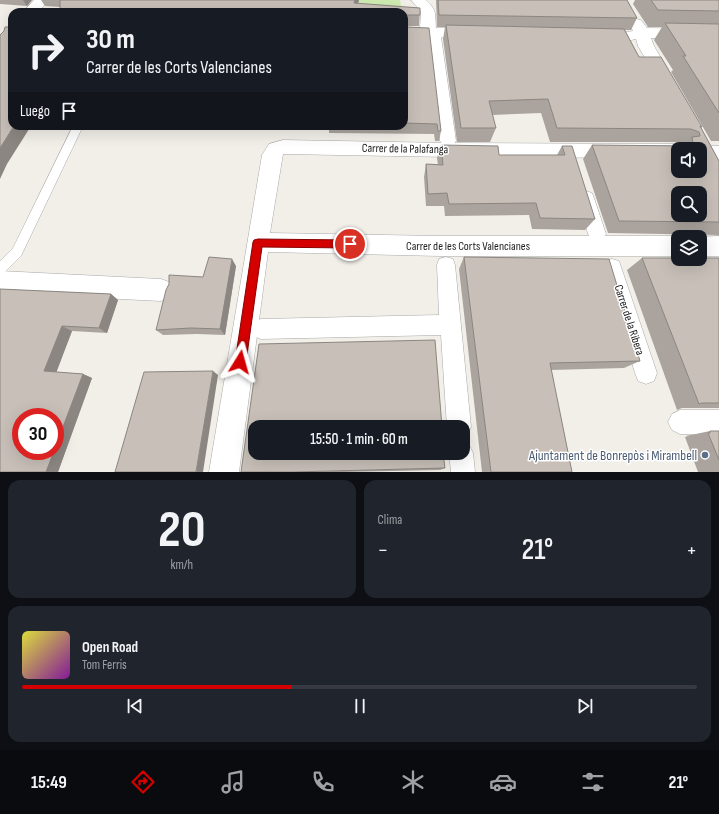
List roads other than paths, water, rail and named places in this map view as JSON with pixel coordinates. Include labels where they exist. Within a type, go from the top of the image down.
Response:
[{"type":"street","points":[[34,8],[42,0]]},
{"type":"street","points":[[418,0],[428,10],[448,141]]},
{"type":"street","points":[[629,11],[642,33],[646,46],[674,94]]},
{"type":"street","points":[[408,32],[431,35],[490,34]]},
{"type":"street","points":[[585,36],[625,37],[642,33],[719,34]]},
{"type":"street","name":"Carrer de la Palafanga","points":[[224,472],[272,155],[276,149],[283,146],[448,150],[671,152]]},
{"type":"street","points":[[581,185],[596,234]]},
{"type":"street","name":"Carrer de les Corts Valencianes","points":[[258,242],[440,246],[671,246]]},
{"type":"street","points":[[707,246],[719,246]]},
{"type":"street","points":[[446,265],[458,420]]},
{"type":"street","name":"Carrer de la Ribera","points":[[612,267],[646,373]]},
{"type":"street","points":[[0,282],[160,290]]},
{"type":"street","points":[[261,329],[450,325]]},
{"type":"street","points":[[680,422],[719,422]]},
{"type":"street","points":[[461,460],[462,472]]},
{"type":"lane","points":[[0,270],[17,252],[76,130]]},
{"type":"place","name":"Ajuntament de Bonrepòs i Mirambell","points":[[705,455]]}]
